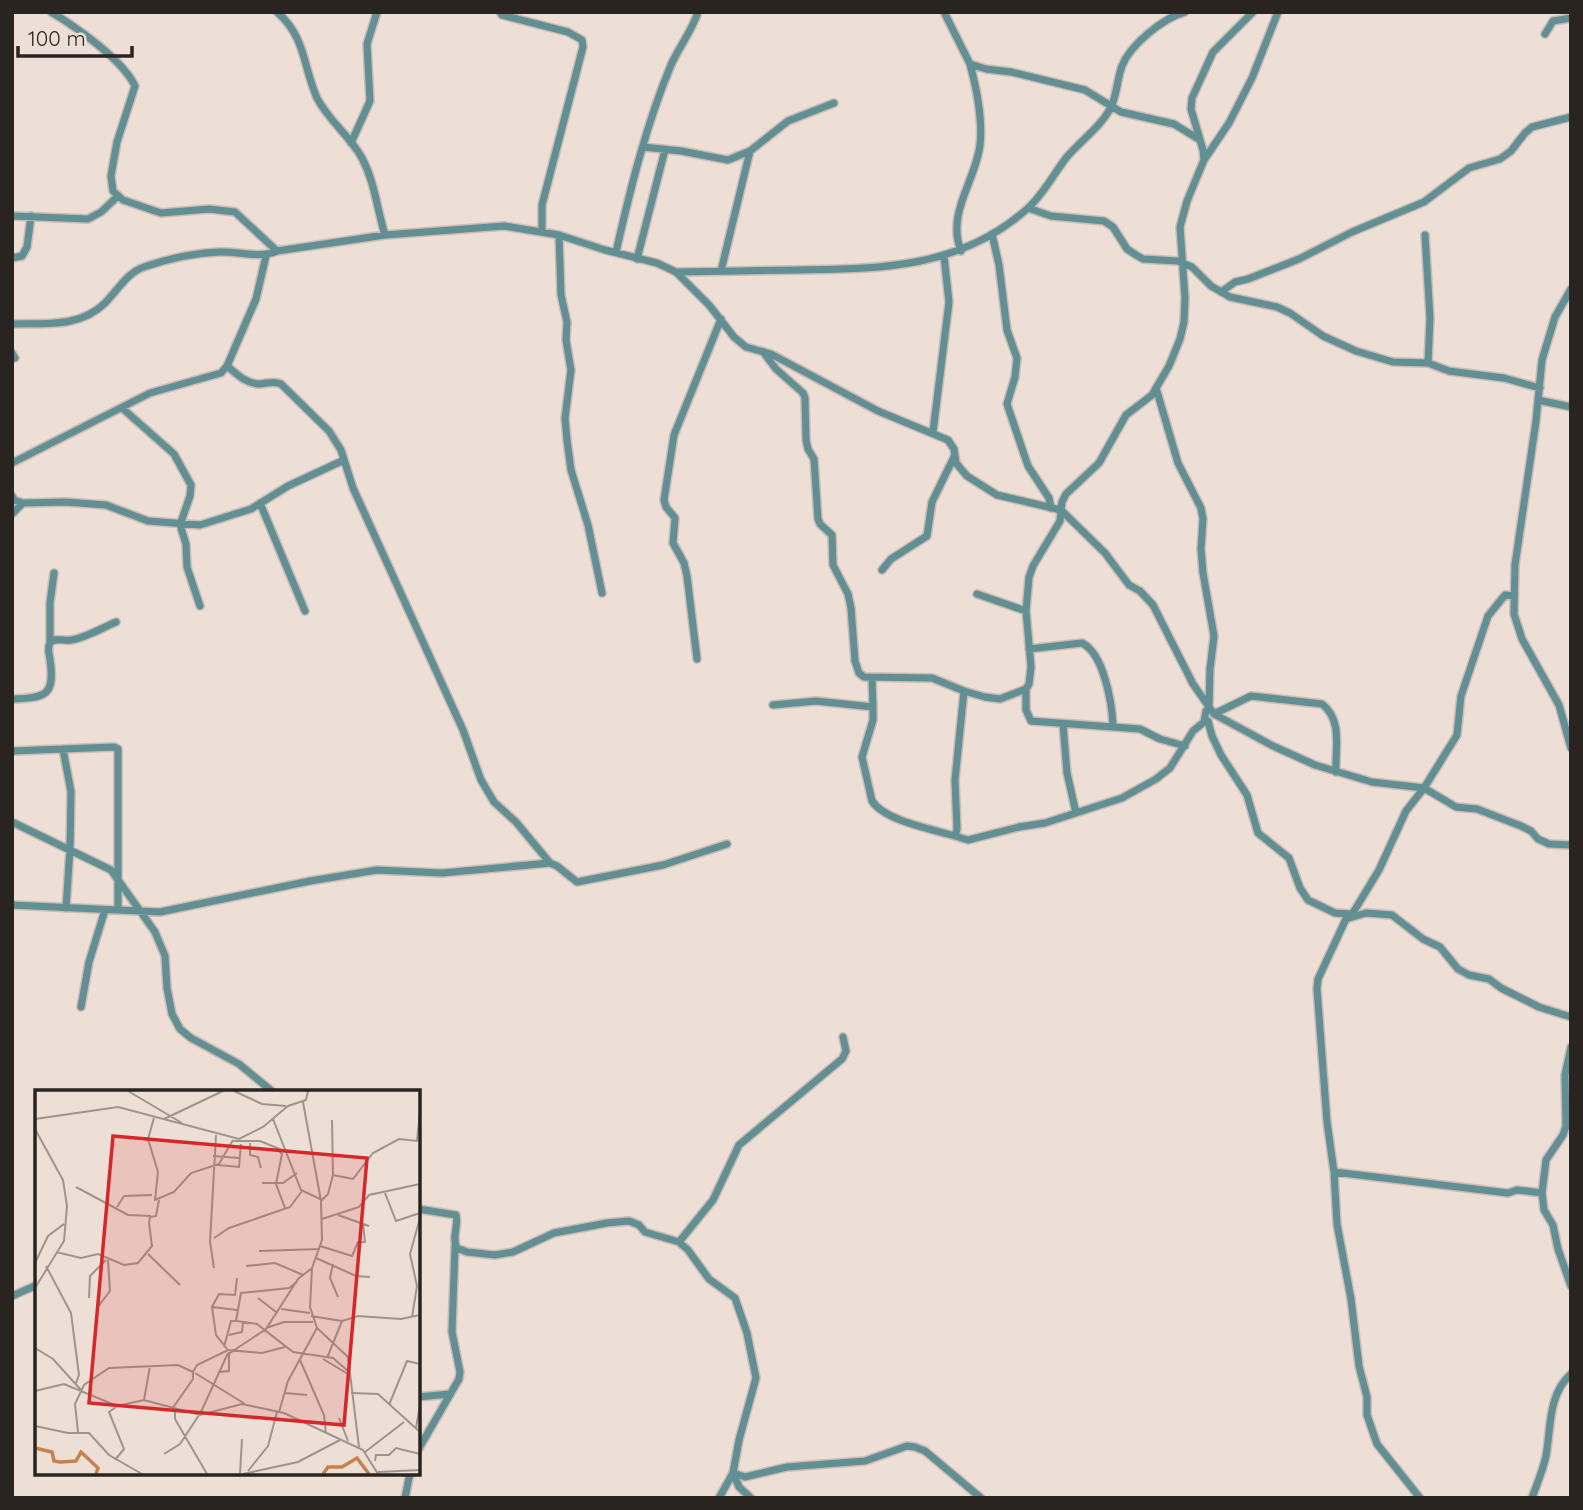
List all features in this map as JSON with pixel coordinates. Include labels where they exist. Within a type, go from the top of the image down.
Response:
[{"type":"street","points":[[51,12],[75,26],[99,46],[130,76],[135,86],[114,153],[111,176],[113,191],[118,196],[162,213],[209,209],[235,212],[278,251]]},
{"type":"street","points":[[277,12],[291,27],[298,40],[321,105],[362,157],[375,191],[385,235]]},
{"type":"street","points":[[351,143],[370,101],[367,44],[377,12]]},
{"type":"street","points":[[500,12],[502,15],[568,32],[582,40],[583,47],[567,116],[542,205],[542,232]]},
{"type":"street","points":[[616,252],[643,147],[672,64],[698,12]]},
{"type":"street","points":[[944,12],[970,64],[976,88],[981,136],[976,166],[963,195],[956,233],[961,251]]},
{"type":"street","points":[[676,272],[875,269],[961,251],[992,234],[1028,208],[1074,148],[1094,130],[1111,107],[1122,66],[1130,50],[1165,22],[1185,12]]},
{"type":"street","points":[[1203,160],[1201,140],[1191,109],[1192,98],[1213,52],[1253,12]]},
{"type":"street","points":[[1185,746],[1140,729],[1031,722],[1026,710],[1026,689],[1031,667],[1026,611],[1029,577],[1060,521],[1062,502],[1066,494],[1099,463],[1121,421],[1152,395],[1169,366],[1184,322],[1180,239],[1182,215],[1203,160],[1229,123],[1252,78],[1278,12]]},
{"type":"street","points":[[1545,34],[1553,21],[1571,18]]},
{"type":"street","points":[[970,64],[1084,90],[1096,95],[1111,107],[1174,124],[1201,140]]},
{"type":"street","points":[[643,147],[728,160],[750,151],[788,121],[834,103]]},
{"type":"street","points":[[1221,292],[1235,282],[1299,259],[1352,232],[1424,202],[1469,167],[1500,159],[1511,151],[1532,127],[1571,117]]},
{"type":"street","points":[[637,259],[665,150]]},
{"type":"street","points":[[721,271],[750,151]]},
{"type":"street","points":[[12,216],[88,219],[101,212],[118,196]]},
{"type":"street","points":[[1028,208],[1051,215],[1104,221],[1113,227],[1127,249],[1136,256],[1183,264],[1202,275],[1221,292],[1240,301],[1277,307],[1323,336],[1356,351],[1392,362],[1428,363],[1449,371],[1504,378],[1540,388]]},
{"type":"street","points":[[12,258],[22,256],[27,247],[31,216]]},
{"type":"street","points":[[12,324],[72,322],[102,306],[142,267],[195,254],[218,252],[266,256],[278,251],[385,235],[504,226],[559,234],[657,263],[676,272],[746,348],[791,364],[878,411],[933,432],[952,444],[956,463],[967,476],[998,495],[1061,510],[1105,553],[1129,585],[1140,591],[1153,605],[1193,684],[1211,711],[1232,725],[1315,765],[1383,784],[1424,788],[1455,807],[1477,809],[1521,826],[1549,844],[1571,845]]},
{"type":"street","points":[[559,234],[561,295],[568,322],[566,340],[571,370],[565,418],[567,440],[571,470],[588,525],[602,593]]},
{"type":"street","points":[[992,234],[999,265],[1007,330],[1017,358],[1007,404],[1028,466],[1049,498],[1051,508]]},
{"type":"street","points":[[1425,235],[1430,318],[1428,363]]},
{"type":"street","points":[[12,463],[150,394],[220,373],[228,366],[256,299],[266,256]]},
{"type":"street","points":[[933,432],[948,302],[944,256]]},
{"type":"street","points":[[1571,289],[1552,326],[1542,360],[1515,565],[1514,596],[1514,614],[1518,629],[1559,705],[1571,748]]},
{"type":"street","points":[[697,659],[687,576],[684,563],[673,543],[675,518],[666,507],[665,489],[674,435],[721,319]]},
{"type":"street","points":[[764,353],[805,398],[806,440],[814,459],[818,519],[832,535],[833,565],[848,594],[855,661],[859,673],[872,678],[932,678],[964,691],[1000,699],[1026,689]]},
{"type":"street","points":[[228,366],[246,381],[281,384],[329,431],[341,450],[353,488],[463,730],[481,780],[494,802],[516,822],[550,863],[577,882],[663,865],[727,844]]},
{"type":"street","points":[[1156,388],[1178,463],[1201,508],[1203,519],[1202,561],[1214,636],[1210,668],[1211,711]]},
{"type":"street","points":[[1538,400],[1571,407]]},
{"type":"street","points":[[122,408],[174,454],[191,485],[180,525],[186,544],[187,567],[200,606]]},
{"type":"street","points":[[883,570],[891,559],[927,536],[932,502],[955,456]]},
{"type":"street","points":[[12,496],[14,500],[23,503],[106,505],[148,521],[200,525],[251,509],[288,485],[344,460]]},
{"type":"street","points":[[12,514],[23,503]]},
{"type":"street","points":[[261,503],[305,611]]},
{"type":"street","points":[[12,699],[31,699],[44,694],[51,687],[50,603],[54,573]]},
{"type":"street","points":[[977,594],[1026,611]]},
{"type":"street","points":[[1420,1498],[1377,1444],[1367,1415],[1367,1397],[1359,1366],[1351,1299],[1337,1224],[1317,989],[1321,972],[1346,919],[1380,870],[1406,811],[1424,788],[1457,735],[1461,696],[1488,616],[1501,598],[1505,595],[1514,596]]},
{"type":"street","points":[[51,642],[74,640],[116,622]]},
{"type":"street","points":[[1029,649],[1082,643],[1088,646],[1100,667],[1112,700],[1113,726]]},
{"type":"street","points":[[872,678],[873,720],[862,758],[872,800],[886,815],[968,840],[1045,823],[1114,802],[1156,779],[1170,768],[1193,732],[1206,721],[1232,725]]},
{"type":"street","points":[[955,836],[955,780],[964,691]]},
{"type":"street","points":[[1336,772],[1334,718],[1322,704],[1251,696],[1211,711],[1206,710],[1206,721],[1221,755],[1247,795],[1258,833],[1289,858],[1300,888],[1308,900],[1335,913],[1392,915],[1423,939],[1440,947],[1458,970],[1489,979],[1539,1007],[1571,1017]]},
{"type":"street","points":[[773,705],[816,701],[873,707]]},
{"type":"street","points":[[1063,724],[1067,773],[1076,813]]},
{"type":"street","points":[[12,751],[114,747],[119,752],[118,910]]},
{"type":"street","points":[[63,749],[71,792],[66,908]]},
{"type":"street","points":[[12,822],[111,870],[155,932],[165,956],[172,1014],[180,1028],[191,1038],[239,1063],[270,1090]]},
{"type":"street","points":[[12,905],[143,912],[177,910],[245,894],[377,870],[442,873],[550,863]]},
{"type":"street","points":[[81,1007],[89,962],[106,910]]},
{"type":"street","points":[[679,1242],[713,1200],[739,1145],[842,1059],[846,1051],[843,1037]]},
{"type":"street","points":[[1571,1047],[1565,1075],[1566,1126],[1546,1160],[1542,1193],[1544,1210],[1553,1225],[1571,1286]]},
{"type":"street","points":[[1334,1172],[1508,1193],[1517,1190],[1542,1193]]},
{"type":"street","points":[[420,1209],[456,1215],[457,1219],[453,1240],[452,1332],[460,1372],[459,1379],[420,1446]]},
{"type":"street","points":[[455,1245],[467,1252],[495,1255],[513,1252],[554,1233],[629,1221],[639,1225],[645,1233],[679,1242],[709,1279],[734,1298],[747,1333],[756,1378],[733,1473],[719,1498]]},
{"type":"street","points":[[12,1296],[35,1286]]},
{"type":"street","points":[[1532,1498],[1545,1457],[1554,1401],[1562,1382],[1571,1374]]},
{"type":"street","points":[[420,1397],[450,1395]]},
{"type":"street","points":[[733,1473],[745,1477],[787,1467],[865,1461],[900,1448],[915,1447],[925,1451],[981,1498]]},
{"type":"street","points":[[733,1473],[739,1487],[751,1498]]},
{"type":"street","points":[[405,1498],[410,1475]]}]
